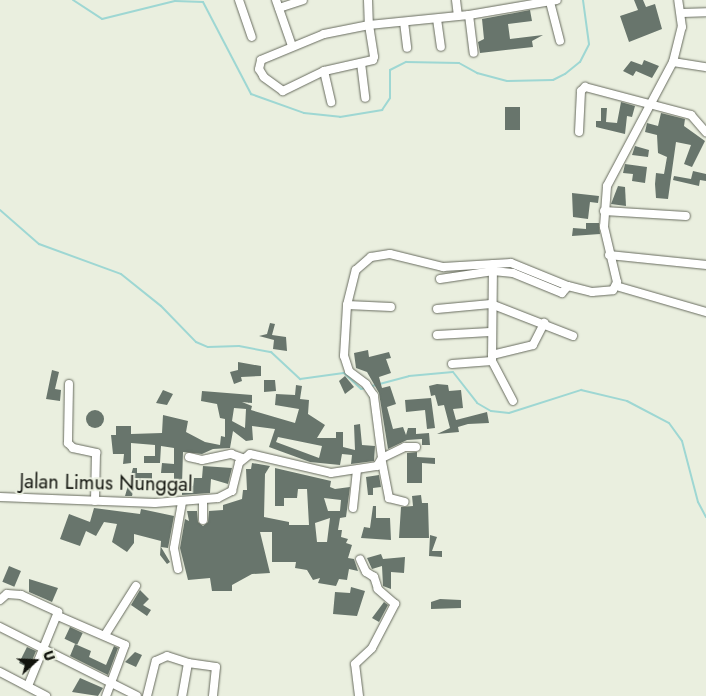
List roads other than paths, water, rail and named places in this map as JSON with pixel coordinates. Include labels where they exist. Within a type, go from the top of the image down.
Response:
[{"type":"street","points":[[239,0],[252,37]]},
{"type":"street","points":[[276,0],[292,46]]},
{"type":"street","points":[[279,8],[303,0]]},
{"type":"street","points":[[368,0],[369,25],[374,58],[324,71],[280,91],[259,69],[261,60],[324,34],[369,25],[469,15],[527,3],[553,1],[560,41]]},
{"type":"street","points":[[456,0],[458,16]]},
{"type":"street","points":[[616,286],[609,255],[604,211],[612,174],[673,62],[682,33],[682,13],[678,0]]},
{"type":"street","points":[[682,13],[706,12]]},
{"type":"street","points":[[469,15],[474,53]]},
{"type":"street","points":[[437,19],[441,46]]},
{"type":"street","points":[[404,22],[406,48]]},
{"type":"street","points":[[361,62],[365,98]]},
{"type":"street","points":[[673,62],[706,67]]},
{"type":"street","points":[[324,71],[331,102]]},
{"type":"street","points":[[579,132],[584,87],[652,103],[694,116],[696,125],[706,132]]},
{"type":"street","points":[[604,211],[686,216]]},
{"type":"street","points":[[405,502],[389,498],[373,392],[349,371],[345,360],[347,305],[356,270],[376,255],[390,254],[444,267],[493,267]]},
{"type":"street","points":[[609,255],[706,265]]},
{"type":"street","points":[[440,279],[511,263],[568,286],[602,293],[616,286],[706,312]]},
{"type":"street","points":[[493,267],[490,332],[492,358],[513,401]]},
{"type":"street","points":[[437,309],[491,304],[544,323],[573,336]]},
{"type":"street","points":[[347,305],[391,308]]},
{"type":"street","points":[[452,364],[492,358],[533,345],[544,323]]},
{"type":"street","points":[[437,335],[490,332]]},
{"type":"street","points":[[69,384],[68,443],[73,448],[96,453],[95,501]]},
{"type":"street","points":[[189,457],[202,460],[231,454],[242,458],[254,454],[331,473],[357,472],[405,447],[416,447]]},
{"type":"street","name":"Jalan Limus Nunggal","points":[[0,497],[95,501],[182,502],[203,500],[230,494],[242,458]]},
{"type":"street","points":[[353,508],[357,472]]},
{"type":"street","points":[[203,500],[203,520]]},
{"type":"street","points":[[178,570],[174,548],[182,502]]},
{"type":"street","points":[[359,696],[355,664],[372,648],[395,604],[378,589],[374,577],[366,572],[360,559]]},
{"type":"street","points":[[105,635],[136,586]]},
{"type":"street","points":[[0,600],[7,594],[21,594],[55,608],[58,616],[28,686]]},
{"type":"street","points":[[58,616],[105,635],[126,647],[106,696]]},
{"type":"street","points":[[0,626],[42,651],[137,696]]},
{"type":"street","points":[[147,696],[161,657],[216,667],[218,673],[213,696]]},
{"type":"street","points":[[182,696],[188,663]]},
{"type":"street","points":[[0,672],[46,696]]},
{"type":"waterway","points":[[73,0],[102,19],[175,1],[203,2],[251,94],[304,113],[340,117],[382,110],[390,98],[390,70],[406,62],[459,63],[477,73],[507,81],[553,80],[565,74],[580,62],[589,44],[583,0]]},
{"type":"waterway","points":[[0,210],[39,244],[121,274],[161,306],[196,342],[208,347],[239,346],[271,352],[300,379],[344,373],[361,389],[365,388]]},
{"type":"waterway","points":[[372,386],[409,376],[453,372],[477,403],[491,411],[509,413],[581,390],[627,401],[669,423],[682,441],[698,502],[706,517]]}]
